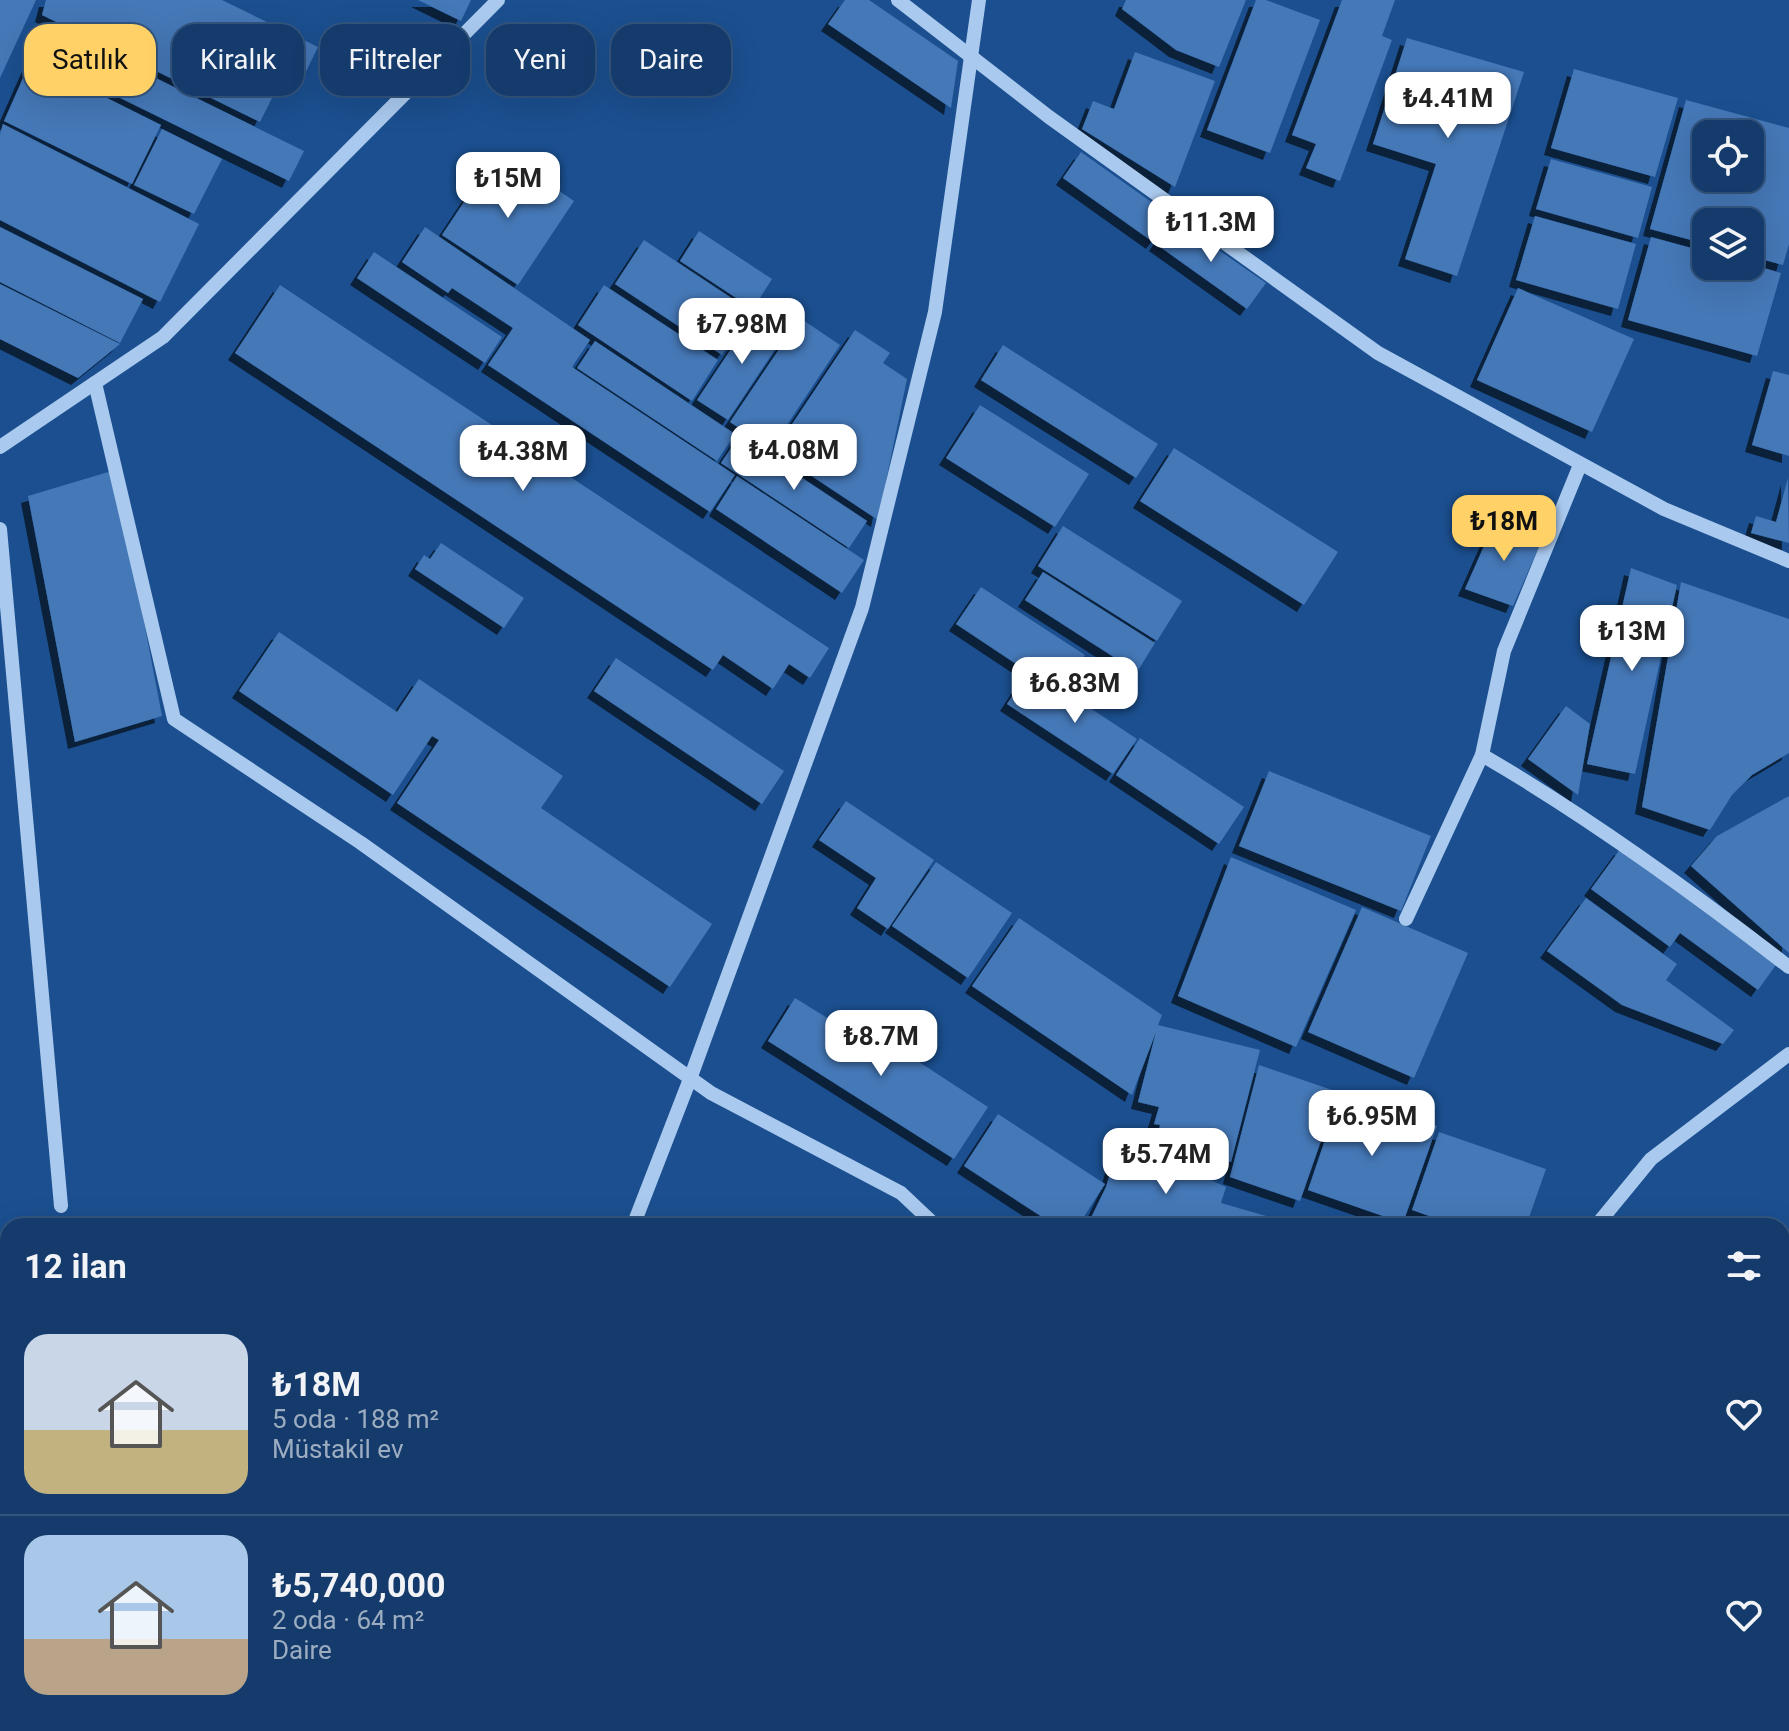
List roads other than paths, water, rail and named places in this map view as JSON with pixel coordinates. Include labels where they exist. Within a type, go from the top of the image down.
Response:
[{"type":"street","points":[[0,447],[163,337],[498,0]]},
{"type":"street","points":[[898,0],[1049,117],[1378,353],[1664,509],[1789,561]]},
{"type":"street","points":[[636,1218],[862,608],[935,312],[979,0]]},
{"type":"street","points":[[95,383],[174,719],[361,843],[711,1093],[901,1193],[928,1218]]},
{"type":"street","points":[[1406,919],[1482,755],[1504,651],[1580,465]]},
{"type":"street","points":[[0,529],[61,1206]]},
{"type":"street","points":[[1482,755],[1528,781],[1689,891],[1789,967]]},
{"type":"street","points":[[1603,1218],[1651,1159],[1789,1054]]}]
